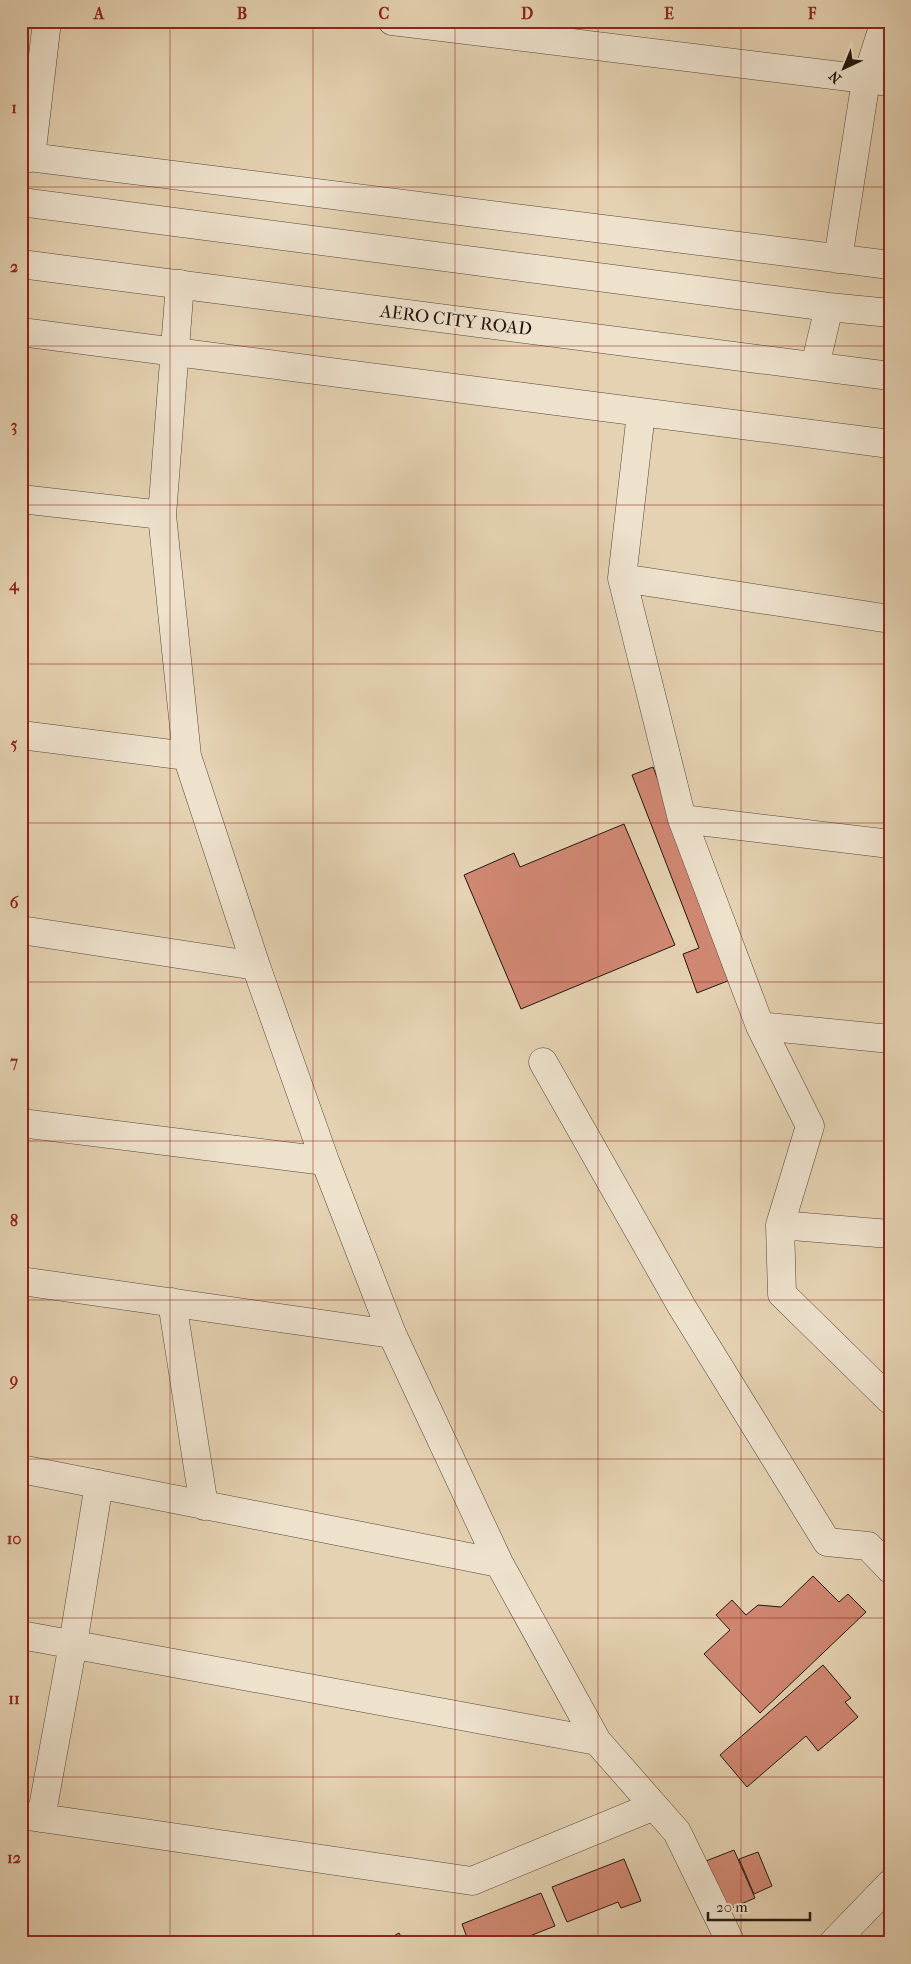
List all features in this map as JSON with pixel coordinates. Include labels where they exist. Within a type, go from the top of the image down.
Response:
[{"type":"street","points":[[47,21],[26,157],[890,265]]},
{"type":"street","points":[[392,21],[878,81]]},
{"type":"street","points":[[838,259],[878,81],[885,21]]},
{"type":"street","points":[[21,202],[829,307],[890,313]]},
{"type":"street","name":"AERO CITY ROAD","points":[[21,264],[890,376]]},
{"type":"street","points":[[180,284],[162,515],[187,756],[256,966],[325,1161],[392,1334],[499,1563],[596,1741],[677,1832],[731,1943]]},
{"type":"street","points":[[815,366],[829,307]]},
{"type":"street","points":[[21,332],[890,444]]},
{"type":"street","points":[[641,413],[622,578],[682,819],[760,1026],[810,1126],[780,1225],[782,1294],[890,1400]]},
{"type":"street","points":[[21,499],[162,515]]},
{"type":"street","points":[[622,578],[890,619]]},
{"type":"street","points":[[21,735],[187,756]]},
{"type":"street","points":[[682,819],[890,844]]},
{"type":"street","points":[[21,930],[256,966]]},
{"type":"street","points":[[760,1026],[890,1039]]},
{"type":"street","points":[[543,1062],[682,1307],[827,1542],[868,1546],[890,1569]]},
{"type":"street","points":[[21,1123],[325,1161]]},
{"type":"street","points":[[780,1225],[890,1234]]},
{"type":"street","points":[[21,1281],[392,1334]]},
{"type":"street","points":[[172,1302],[204,1506]]},
{"type":"street","points":[[21,1469],[499,1563]]},
{"type":"street","points":[[99,1484],[73,1644],[31,1816],[472,1881],[654,1806]]},
{"type":"street","points":[[21,1635],[596,1741]]},
{"type":"street","points":[[833,1943],[890,1884]]},
{"type":"building","points":[[653,767],[735,978],[697,993],[683,954],[699,948],[632,775]]},
{"type":"building","points":[[624,824],[675,945],[521,1009],[464,875],[514,853],[520,867]]},
{"type":"building","points":[[813,1576],[839,1602],[848,1594],[866,1612],[760,1713],[704,1654],[730,1630],[716,1615],[732,1600],[746,1615],[758,1605],[781,1607]]},
{"type":"building","points":[[823,1665],[851,1698],[845,1702],[858,1717],[818,1751],[806,1736],[747,1787],[720,1755]]},
{"type":"building","points":[[734,1850],[755,1898],[727,1910],[706,1861]]},
{"type":"building","points":[[758,1852],[772,1886],[754,1894],[739,1859]]},
{"type":"building","points":[[624,1859],[641,1901],[621,1908],[618,1902],[567,1922],[552,1887]]},
{"type":"building","points":[[541,1893],[555,1926],[512,1943],[469,1943],[462,1924]]},
{"type":"building","points":[[399,1933],[405,1943],[381,1943]]}]
